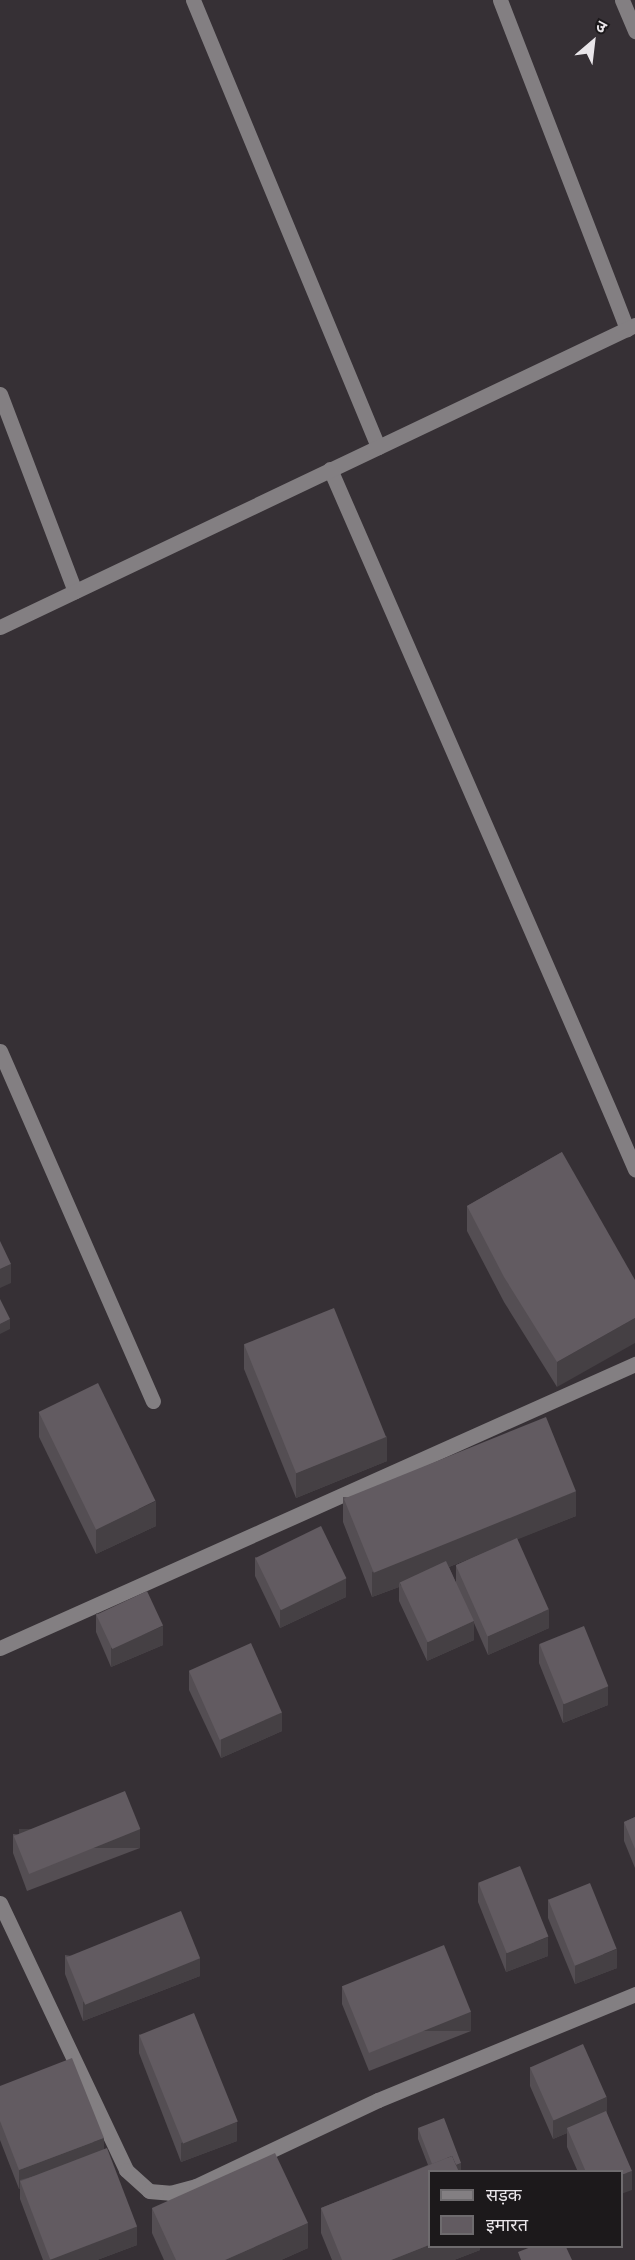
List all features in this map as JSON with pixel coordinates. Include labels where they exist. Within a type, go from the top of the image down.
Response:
[{"type":"street","points":[[193,0],[378,447]]},
{"type":"street","points":[[0,627],[631,326],[500,0]]},
{"type":"street","points":[[622,0],[635,31]]},
{"type":"street","points":[[0,394],[75,591]]},
{"type":"street","points":[[330,469],[635,1169]]},
{"type":"street","points":[[0,1051],[153,1401]]},
{"type":"street","points":[[0,1648],[635,1364]]},
{"type":"street","points":[[0,1903],[126,2170],[149,2191],[170,2193],[196,2186],[378,2100],[635,1994]]},
{"type":"building","points":[[562,1152],[635,1280],[635,1318],[557,1362],[504,1277],[467,1206]]},
{"type":"building","points":[[0,1241],[11,1264],[0,1269]]},
{"type":"building","points":[[0,1299],[10,1319],[0,1324]]},
{"type":"building","points":[[334,1308],[386,1437],[296,1473],[244,1344]]},
{"type":"building","points":[[98,1383],[155,1501],[96,1530],[39,1412]]},
{"type":"building","points":[[546,1417],[576,1491],[374,1573],[344,1499]]},
{"type":"building","points":[[321,1526],[346,1578],[281,1610],[255,1558]]},
{"type":"building","points":[[517,1538],[549,1609],[488,1637],[456,1565]]},
{"type":"building","points":[[446,1561],[474,1621],[428,1642],[400,1583]]},
{"type":"building","points":[[147,1591],[163,1625],[112,1649],[96,1615]]},
{"type":"building","points":[[584,1626],[608,1686],[564,1704],[539,1644]]},
{"type":"building","points":[[251,1643],[282,1712],[220,1740],[189,1671]]},
{"type":"building","points":[[125,1791],[140,1829],[29,1874],[14,1836]]},
{"type":"building","points":[[635,1817],[635,1849],[624,1822]]},
{"type":"building","points":[[520,1866],[548,1936],[507,1953],[478,1883]]},
{"type":"building","points":[[590,1883],[617,1949],[575,1966],[548,1900]]},
{"type":"building","points":[[181,1911],[200,1958],[85,2005],[66,1957]]},
{"type":"building","points":[[444,1945],[471,2012],[369,2053],[342,1986]]},
{"type":"building","points":[[194,2013],[238,2121],[183,2144],[139,2035]]},
{"type":"building","points":[[583,2044],[607,2097],[554,2121],[530,2068]]},
{"type":"building","points":[[72,2058],[104,2138],[19,2170],[0,2121],[0,2086]]},
{"type":"building","points":[[606,2111],[632,2171],[623,2174],[623,2170],[585,2170],[567,2128]]},
{"type":"building","points":[[444,2118],[461,2163],[456,2165],[452,2156],[432,2164],[418,2128]]},
{"type":"building","points":[[107,2148],[137,2226],[50,2260],[20,2181]]},
{"type":"building","points":[[275,2153],[308,2223],[225,2260],[176,2260],[152,2208]]},
{"type":"building","points":[[452,2156],[458,2170],[428,2170],[428,2245],[391,2260],[342,2260],[321,2208]]},
{"type":"building","points":[[528,2248],[566,2248],[572,2260],[521,2260],[518,2252]]}]
